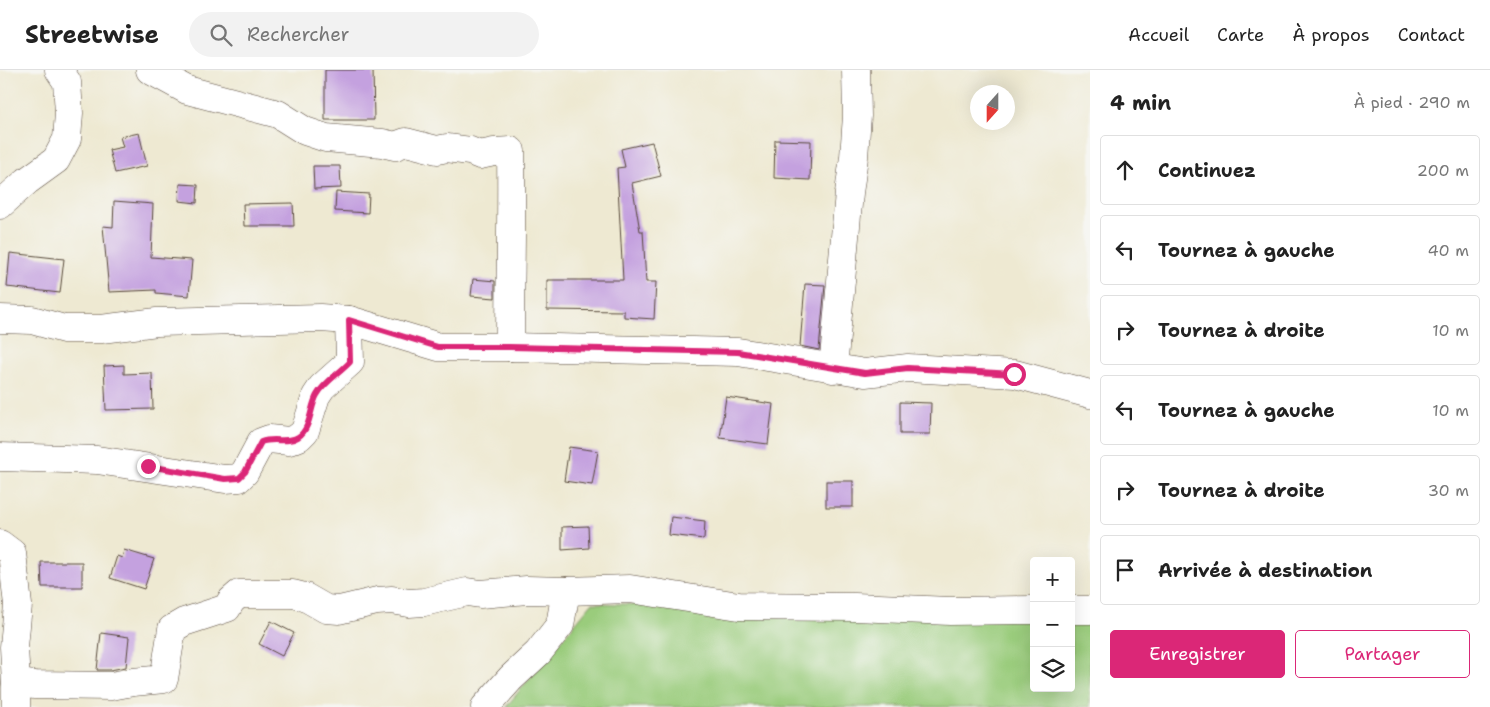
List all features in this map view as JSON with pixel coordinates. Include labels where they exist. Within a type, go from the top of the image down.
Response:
[{"type":"street","points":[[0,205],[27,181],[56,160],[67,140],[69,113],[67,82],[58,70]]},
{"type":"street","points":[[150,70],[188,90],[278,114],[305,131],[326,138],[396,146],[406,142],[437,150],[447,148],[470,151],[480,155],[511,151],[510,347]]},
{"type":"street","points":[[833,369],[854,157],[857,116],[856,70]]},
{"type":"street","points":[[0,319],[32,320],[64,329],[101,329],[158,322],[320,318],[349,320],[438,347],[738,352],[865,373],[908,368],[1014,374],[1090,394]]},
{"type":"street","points":[[0,457],[97,460],[225,479],[239,478],[245,472],[261,442],[269,439],[289,441],[299,437],[305,430],[316,396],[322,387],[350,362],[349,320]]},
{"type":"street","points":[[0,544],[12,553],[15,576],[18,605],[14,647],[16,695],[35,685],[111,686],[164,679],[172,629],[184,622],[227,608],[231,600],[239,594],[293,594],[304,597],[326,609],[339,610],[377,600],[409,603],[424,602],[467,592],[480,594],[527,590],[630,589],[739,606],[855,607],[950,611],[1030,610]]},
{"type":"street","points":[[485,707],[511,678],[538,653],[560,625],[566,591]]},
{"type":"street","points":[[1075,610],[1090,610]]},
{"type":"green space","points":[[592,603],[1030,618],[1030,692],[1075,692],[1075,619],[1090,620],[1090,707],[506,707]]},
{"type":"building","points":[[325,70],[373,70],[374,120],[325,120]]},
{"type":"building","points":[[139,133],[147,166],[115,173],[109,150],[123,147],[120,137]]},
{"type":"building","points":[[775,140],[811,141],[810,180],[774,178]]},
{"type":"building","points":[[652,142],[661,176],[632,183],[640,231],[643,231],[646,282],[656,282],[654,319],[624,317],[624,311],[547,310],[547,280],[623,280],[617,168],[625,167],[621,149]]},
{"type":"building","points":[[313,166],[340,166],[341,188],[314,189]]},
{"type":"building","points":[[180,184],[198,185],[197,203],[179,201]]},
{"type":"building","points":[[336,192],[369,194],[368,213],[335,211]]},
{"type":"building","points":[[114,201],[153,204],[151,257],[192,260],[189,296],[156,293],[156,290],[109,292],[103,226],[113,227]]},
{"type":"building","points":[[293,203],[294,226],[244,226],[243,204]]},
{"type":"building","points":[[10,253],[64,259],[60,293],[7,287]]},
{"type":"building","points":[[473,279],[495,281],[495,298],[471,296]]},
{"type":"building","points":[[805,284],[825,285],[819,350],[800,346]]},
{"type":"building","points":[[124,365],[124,374],[152,373],[153,409],[106,410],[104,366]]},
{"type":"building","points":[[726,397],[773,404],[768,444],[720,438]]},
{"type":"building","points":[[900,402],[931,403],[930,434],[900,434]]},
{"type":"building","points":[[569,447],[598,451],[592,485],[564,481]]},
{"type":"building","points":[[826,481],[853,481],[853,507],[826,507]]},
{"type":"building","points":[[671,517],[705,521],[704,539],[669,535]]},
{"type":"building","points":[[588,526],[589,548],[562,550],[562,527]]},
{"type":"building","points":[[124,550],[154,559],[144,589],[110,578],[117,556],[122,558]]},
{"type":"building","points":[[41,562],[82,562],[82,587],[42,587]]},
{"type":"building","points":[[271,621],[294,633],[282,656],[259,644]]},
{"type":"building","points":[[101,633],[129,637],[126,667],[97,670]]},
{"type":"route","points":[[148,466],[225,479],[239,478],[245,472],[261,442],[269,439],[289,441],[299,437],[305,430],[316,396],[322,387],[350,362],[349,320],[438,347],[738,352],[865,373],[908,368],[1014,374]]}]
